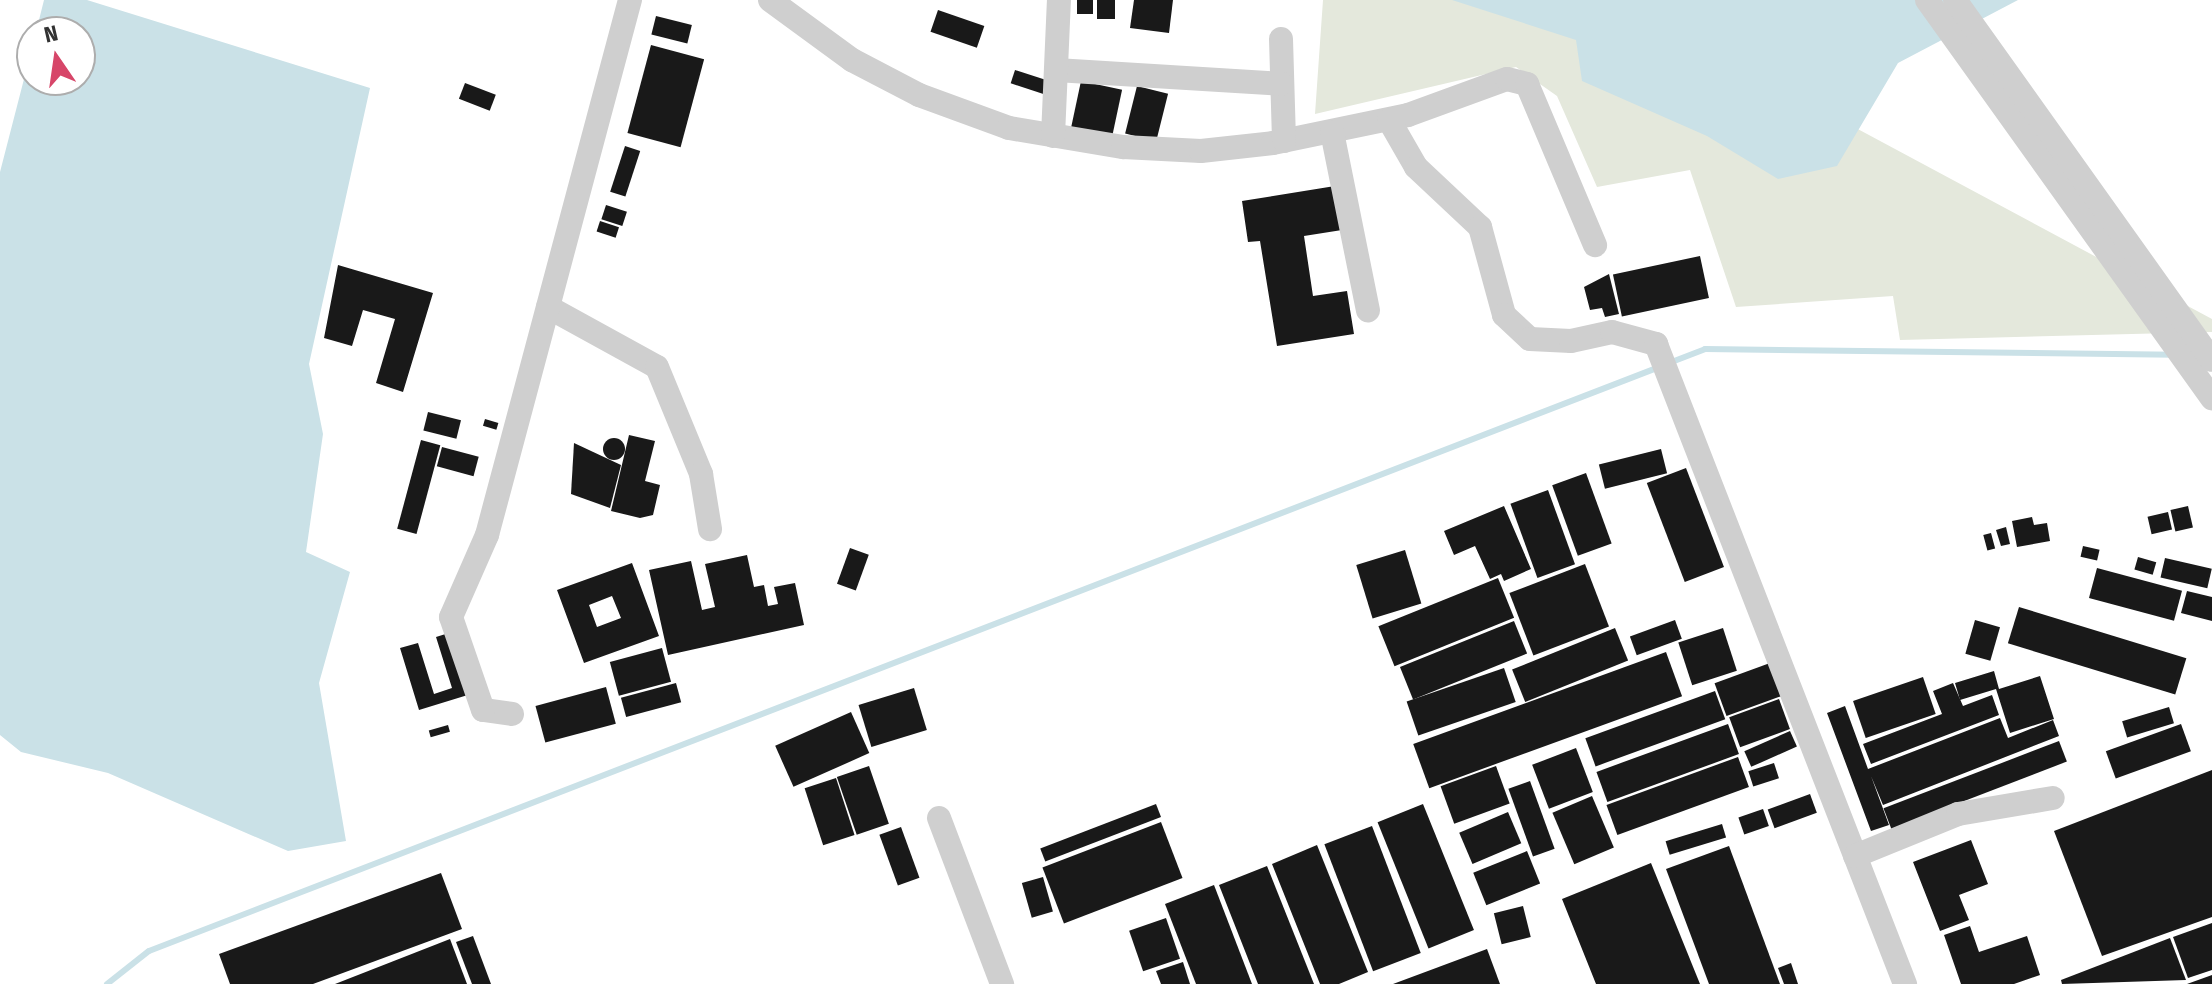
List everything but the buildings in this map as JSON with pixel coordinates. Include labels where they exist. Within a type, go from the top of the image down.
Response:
[{"type":"street","points":[[512,714],[483,710],[451,617],[487,535],[630,0]]},
{"type":"street","points":[[770,0],[852,60],[919,95],[1053,136],[1201,151],[1284,141],[1389,120],[1507,79],[1527,84],[1595,245]]},
{"type":"street","points":[[1053,136],[1059,0]]},
{"type":"street","points":[[1927,0],[2005,88]]},
{"type":"street","points":[[1955,0],[2005,88],[2159,308],[2212,398]]},
{"type":"street","points":[[1281,39],[1284,141]]},
{"type":"street","points":[[1056,70],[1282,84]]},
{"type":"street","points":[[1389,120],[1416,167],[1480,227],[1504,315],[1530,339],[1571,341],[1612,332],[1656,344],[1905,984]]},
{"type":"street","points":[[1332,132],[1368,310]]},
{"type":"street","points":[[548,307],[657,367],[701,474],[710,529]]},
{"type":"street","points":[[2159,308],[2212,360]]},
{"type":"street","points":[[1855,856],[1958,814],[2053,798]]},
{"type":"street","points":[[939,818],[1002,984]]},
{"type":"shaded area","points":[[1323,0],[1617,0],[2212,319],[2212,332],[1900,340],[1893,296],[1736,307],[1690,170],[1597,187],[1557,96],[1516,67],[1315,114]]},
{"type":"water","points":[[44,0],[87,0],[370,88],[309,364],[323,434],[306,552],[350,572],[319,683],[346,841],[288,851],[108,773],[21,752],[0,735],[0,172],[20,96],[96,96],[96,16],[40,16]]},
{"type":"water","points":[[1452,0],[2018,0],[1898,63],[1837,166],[1778,179],[1707,136],[1582,81],[1576,40]]},
{"type":"waterway","points":[[1669,363],[1705,349],[2175,355]]},
{"type":"waterway","points":[[107,984],[149,951],[1659,367]]}]
